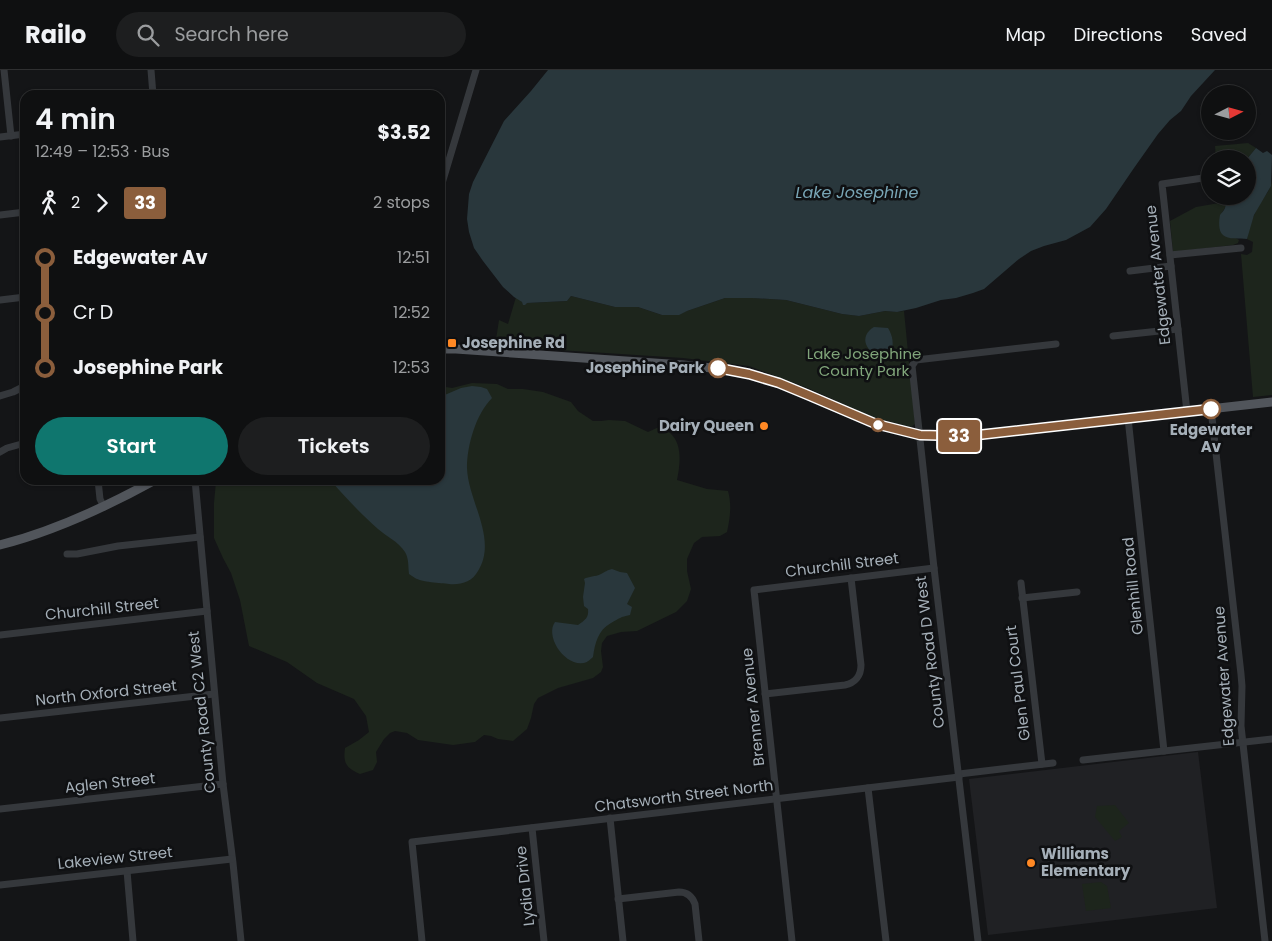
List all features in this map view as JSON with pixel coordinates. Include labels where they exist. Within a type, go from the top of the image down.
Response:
[{"type":"main road","points":[[445,349],[683,364],[730,370],[790,387],[876,424],[920,435],[978,435],[1272,402]]},
{"type":"main road","points":[[0,545],[55,528],[104,507],[146,485]]},
{"type":"street","points":[[4,70],[11,136]]},
{"type":"street","points":[[151,70],[153,90]]},
{"type":"street","points":[[445,164],[476,70]]},
{"type":"street","points":[[0,137],[20,135]]},
{"type":"street","name":"Edgewater Avenue","points":[[1187,412],[1162,184],[1201,178]]},
{"type":"street","points":[[0,215],[20,213]]},
{"type":"street","points":[[1170,255],[1241,248]]},
{"type":"street","points":[[1130,272],[1171,266]]},
{"type":"street","points":[[0,300],[20,298]]},
{"type":"street","points":[[1112,336],[1178,328]]},
{"type":"street","name":"County Road D West","points":[[978,941],[912,366],[916,360],[1056,344]]},
{"type":"street","points":[[0,396],[20,388]]},
{"type":"street","name":"Edgewater Avenue","points":[[1211,409],[1241,674],[1240,717],[1265,941]]},
{"type":"street","name":"Glenhill Road","points":[[1128,418],[1164,751]]},
{"type":"street","points":[[0,452],[20,444]]},
{"type":"street","points":[[99,485],[100,499],[104,507]]},
{"type":"street","name":"County Road C2 West","points":[[195,485],[214,694],[240,941]]},
{"type":"street","points":[[67,554],[200,537]]},
{"type":"street","name":"Churchill Street","points":[[754,590],[934,568]]},
{"type":"street","points":[[765,694],[845,685],[857,678],[861,665],[851,578]]},
{"type":"street","name":"Glen Paul Court","points":[[1021,583],[1042,764]]},
{"type":"street","name":"Brenner Avenue","points":[[754,590],[792,941]]},
{"type":"street","points":[[1022,598],[1076,592]]},
{"type":"street","name":"Churchill Street","points":[[0,635],[207,611]]},
{"type":"street","name":"North Oxford Street","points":[[0,718],[214,694]]},
{"type":"street","points":[[1083,760],[1272,739]]},
{"type":"street","name":"Chatsworth Street North","points":[[422,941],[412,842],[868,788],[1053,763]]},
{"type":"street","name":"Aglen Street","points":[[0,808],[223,784]]},
{"type":"street","points":[[868,788],[886,941]]},
{"type":"street","points":[[610,818],[623,941]]},
{"type":"street","name":"Lydia Drive","points":[[532,828],[544,941]]},
{"type":"street","name":"Lakeview Street","points":[[0,885],[232,859]]},
{"type":"street","points":[[127,871],[133,941]]},
{"type":"street","points":[[618,899],[678,892],[687,894],[693,899],[695,904],[699,941]]},
{"type":"shaded area","points":[[1198,752],[1217,908],[988,935],[969,779]]},
{"type":"green space","points":[[1248,143],[1256,148],[1254,150],[1215,150],[1215,146]]},
{"type":"green space","points":[[1272,180],[1272,395],[1253,397],[1241,254],[1247,255],[1252,252],[1253,242],[1247,239],[1249,230],[1256,210],[1269,189]]},
{"type":"green space","points":[[1226,205],[1220,216],[1220,229],[1239,240],[1238,243],[1173,252],[1170,221],[1196,207]]},
{"type":"green space","name":"Lake Josephine County Park","points":[[571,296],[615,307],[638,307],[662,315],[675,315],[725,298],[786,300],[842,314],[859,316],[885,311],[904,311],[915,424],[911,427],[868,415],[810,389],[749,366],[683,358],[495,346],[499,320],[508,324],[516,297],[522,302],[527,303],[567,301]]},
{"type":"green space","points":[[472,383],[497,384],[508,389],[543,392],[571,402],[578,411],[593,421],[625,421],[648,432],[659,427],[669,432],[677,443],[680,455],[677,480],[707,489],[728,491],[730,512],[727,532],[720,536],[702,537],[694,543],[687,559],[687,571],[691,589],[687,601],[676,612],[637,631],[621,632],[607,636],[602,643],[603,667],[601,672],[593,678],[558,688],[538,698],[534,704],[527,729],[513,741],[484,735],[475,742],[453,745],[418,740],[407,733],[395,731],[384,739],[376,752],[377,762],[373,770],[360,774],[351,770],[345,761],[345,748],[369,732],[366,716],[354,699],[317,683],[287,662],[249,646],[240,600],[231,573],[214,538],[216,485],[445,485],[445,387],[452,388]]},
{"type":"green space","points":[[1115,805],[1129,823],[1119,831],[1122,837],[1115,841],[1095,817],[1097,806]]},
{"type":"green space","points":[[1101,882],[1107,886],[1111,908],[1086,911],[1082,884]]},
{"type":"water","name":"Lake Josephine","points":[[548,70],[1215,70],[1191,96],[1181,111],[1158,134],[1106,209],[1090,227],[1066,240],[1031,251],[984,289],[916,308],[859,316],[842,314],[786,300],[752,298],[725,298],[679,315],[662,315],[638,307],[615,307],[571,296],[567,301],[527,303],[523,305],[522,302],[503,287],[474,248],[467,219],[469,194],[473,182],[504,121]]},
{"type":"water","points":[[1256,148],[1263,153],[1267,151],[1272,155],[1271,186],[1254,215],[1247,239],[1228,238],[1220,231],[1219,222],[1220,215],[1226,205],[1256,205],[1256,150],[1254,150]]},
{"type":"water","points":[[874,327],[888,328],[893,341],[891,353],[877,354],[868,347],[865,342],[866,337],[868,332]]},
{"type":"water","points":[[481,387],[487,389],[492,398],[481,412],[477,421],[467,459],[469,481],[484,533],[485,546],[483,559],[473,578],[462,583],[436,583],[415,578],[409,574],[407,557],[402,548],[366,518],[335,485],[445,485],[445,395],[461,388]]},
{"type":"water","points":[[612,569],[627,573],[635,588],[627,604],[632,607],[630,615],[618,619],[603,629],[596,642],[593,657],[587,662],[579,663],[572,661],[559,651],[552,628],[555,622],[578,625],[585,620],[588,609],[584,606],[584,579]]},
{"type":"bus line","name":"33","points":[[718,368],[749,374],[779,383],[870,422],[920,435],[978,435],[1211,409]]},
{"type":"place","name":"Josephine Rd","points":[[452,343]]},
{"type":"place","name":"Josephine Park","points":[[718,368]]},
{"type":"place","name":"Edgewater Av","points":[[1211,409]]},
{"type":"place","name":"Dairy Queen","points":[[764,426]]},
{"type":"place","name":"Williams Elementary","points":[[1031,863]]}]
